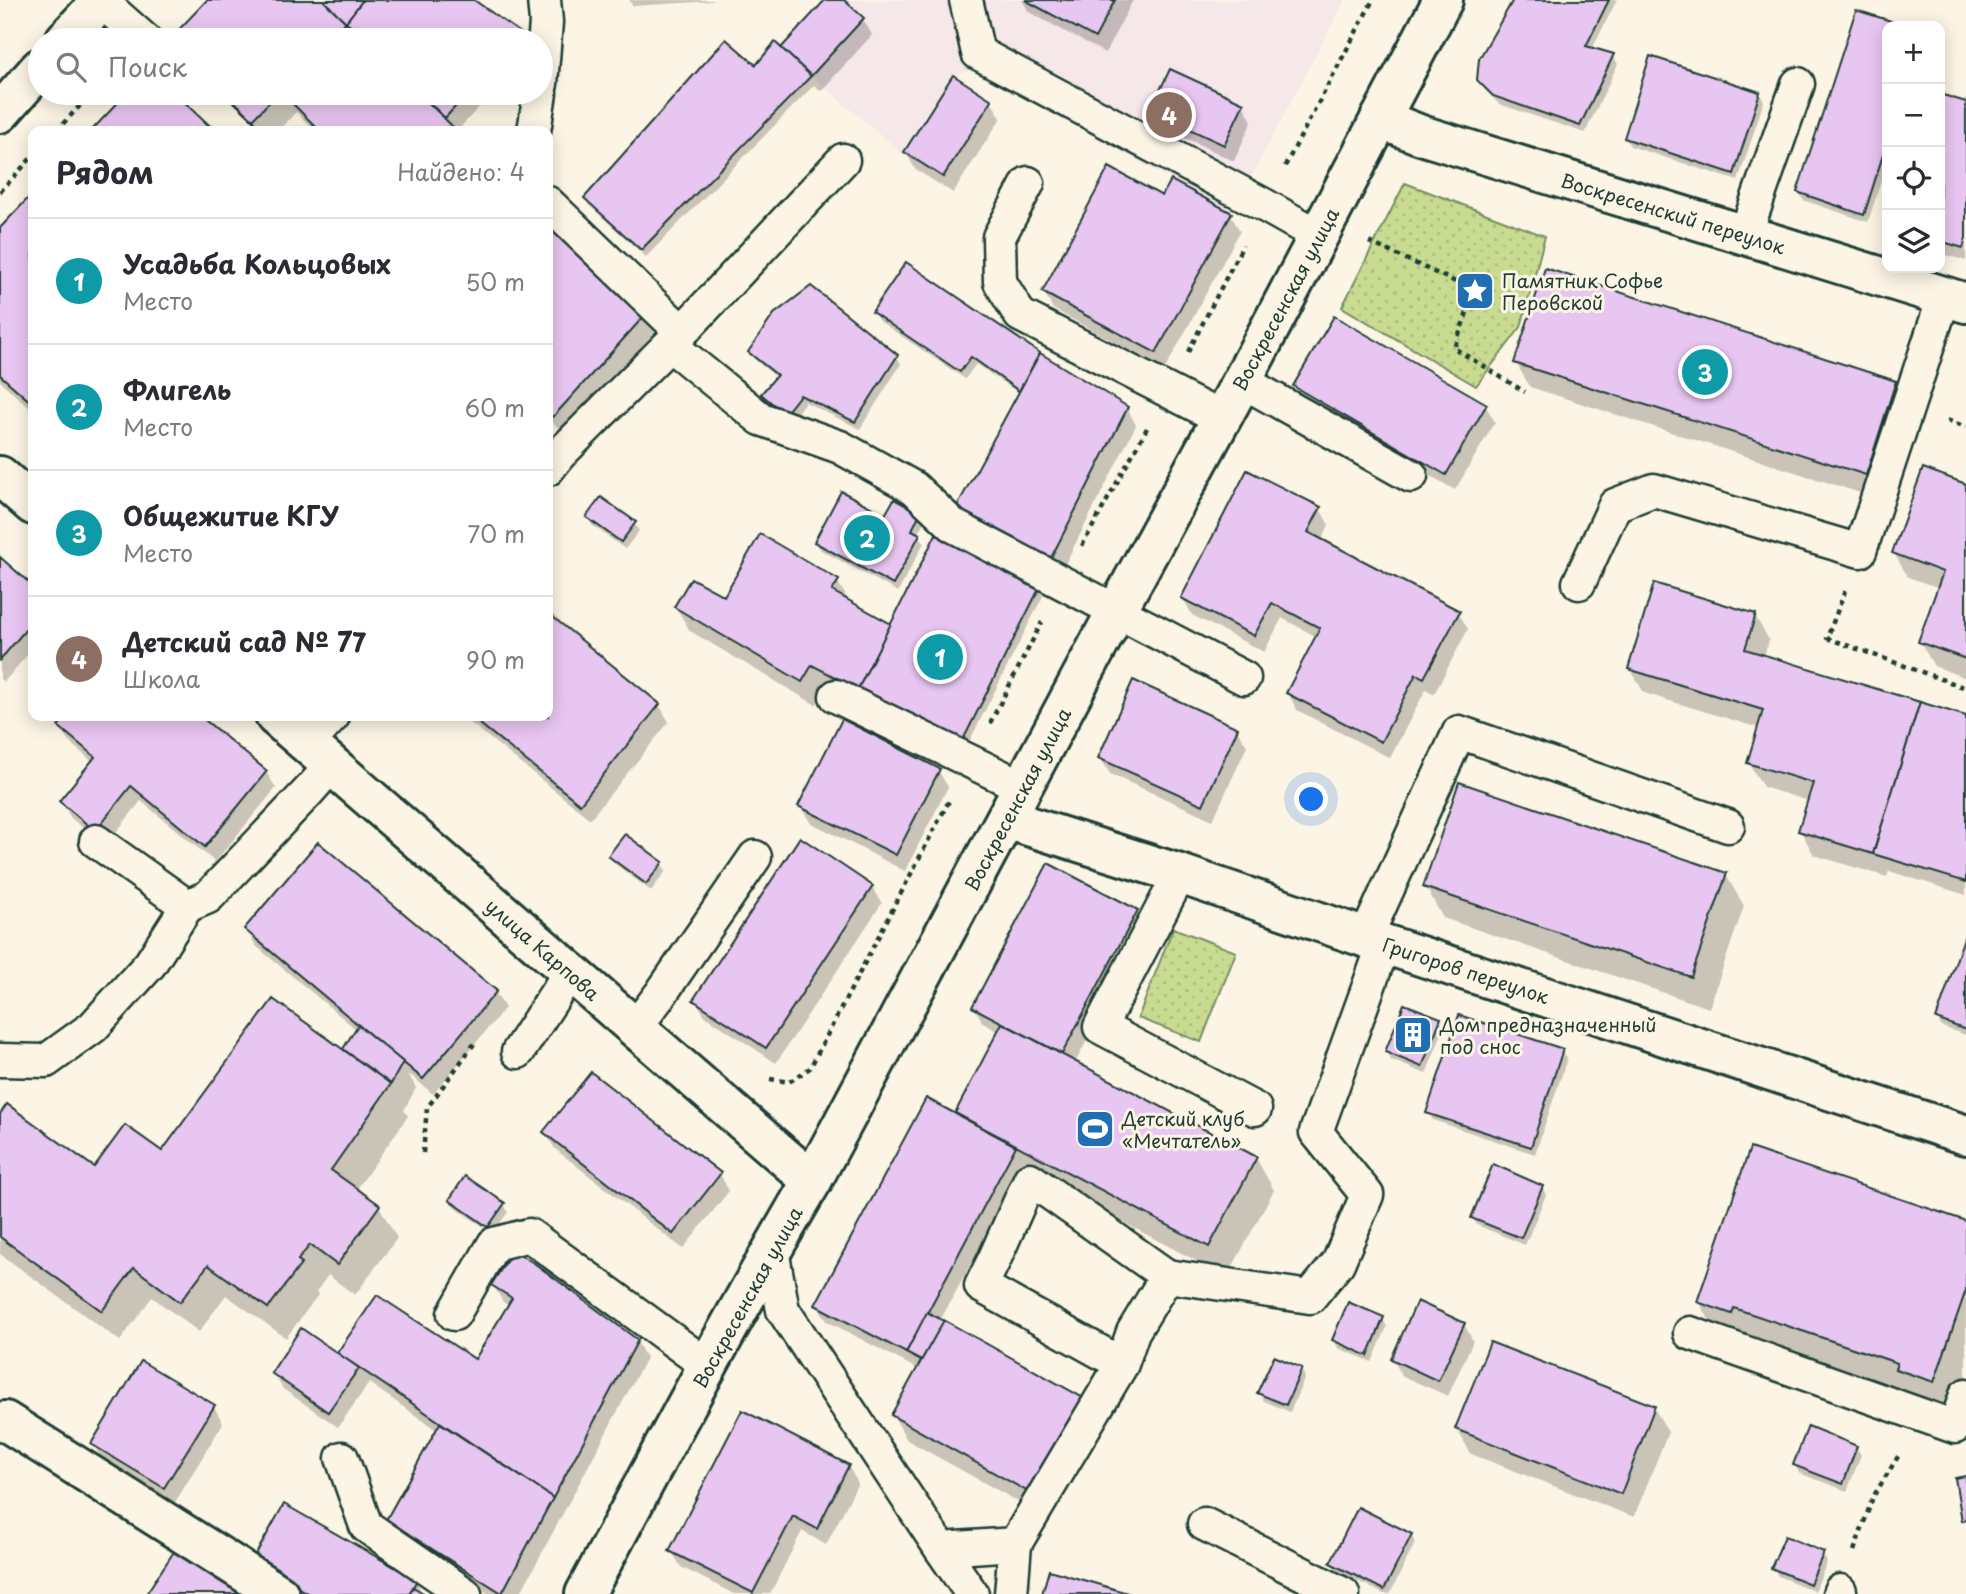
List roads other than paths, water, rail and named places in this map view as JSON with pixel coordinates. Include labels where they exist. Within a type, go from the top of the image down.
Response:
[{"type":"street","name":"Воскресенская улица","points":[[585,1594],[812,1181],[1443,0]]},
{"type":"street","points":[[76,28],[101,1]]},
{"type":"street","points":[[0,113],[28,82]]},
{"type":"street","name":"Воскресенский переулок","points":[[1380,119],[1421,135],[1955,300]]},
{"type":"street","points":[[0,476],[28,501]]},
{"type":"street","name":"улица Карпова","points":[[281,721],[812,1181]]},
{"type":"street","name":"Григоров переулок","points":[[1014,803],[1180,874],[1966,1135]]},
{"type":"street","points":[[3,1418],[279,1594]]},
{"type":"lane","points":[[544,0],[546,28]]},
{"type":"lane","points":[[967,0],[978,53],[1319,236]]},
{"type":"lane","points":[[101,1],[131,28]]},
{"type":"lane","points":[[1745,235],[1798,84]]},
{"type":"lane","points":[[213,105],[235,126]]},
{"type":"lane","points":[[535,126],[538,105]]},
{"type":"lane","points":[[553,455],[676,339],[843,160]]},
{"type":"lane","points":[[1028,183],[999,237],[1000,282],[1020,315],[1221,418]]},
{"type":"lane","points":[[553,209],[676,339],[761,419],[840,447],[914,488],[954,526],[1244,678]]},
{"type":"lane","points":[[1579,583],[1615,505],[1654,490],[1860,551],[1955,300]]},
{"type":"lane","points":[[1241,381],[1411,476]]},
{"type":"lane","points":[[836,696],[970,761],[1014,803]]},
{"type":"lane","points":[[0,1060],[46,1061],[93,1027],[150,964],[187,906],[208,897],[299,802],[331,721]]},
{"type":"lane","points":[[1122,1364],[981,1286],[1030,1179],[1167,1276],[1310,1297],[1338,1263],[1367,1195],[1316,1132],[1375,940],[1458,732],[1728,826]]},
{"type":"lane","points":[[96,841],[187,906]]},
{"type":"lane","points":[[635,1028],[755,857]]},
{"type":"lane","points":[[1180,874],[1100,1027],[1255,1109]]},
{"type":"lane","points":[[518,1052],[570,972]]},
{"type":"lane","points":[[454,1314],[494,1244],[529,1236],[708,1366]]},
{"type":"lane","points":[[772,1250],[783,1310],[972,1594]]},
{"type":"lane","points":[[1011,1594],[1015,1544],[1122,1364],[1133,1332],[1167,1276]]},
{"type":"lane","points":[[1689,1333],[1955,1427],[1966,1395]]},
{"type":"lane","points":[[342,1458],[366,1526],[466,1594]]},
{"type":"lane","points":[[1204,1524],[1343,1594]]},
{"type":"lane","points":[[941,1549],[1015,1544]]},
{"type":"place","name":"Детский сад № 77","points":[[1169,115]]},
{"type":"place","name":"Памятник Софье Перовской","points":[[1475,291]]},
{"type":"place","name":"Общежитие КГУ","points":[[1705,372]]},
{"type":"place","name":"Флигель","points":[[867,538]]},
{"type":"place","name":"Усадьба Кольцовых","points":[[940,657]]},
{"type":"place","name":"Дом предназначенный под снос","points":[[1413,1035]]},
{"type":"place","name":"Детский клуб «Мечтатель»","points":[[1095,1129]]}]
